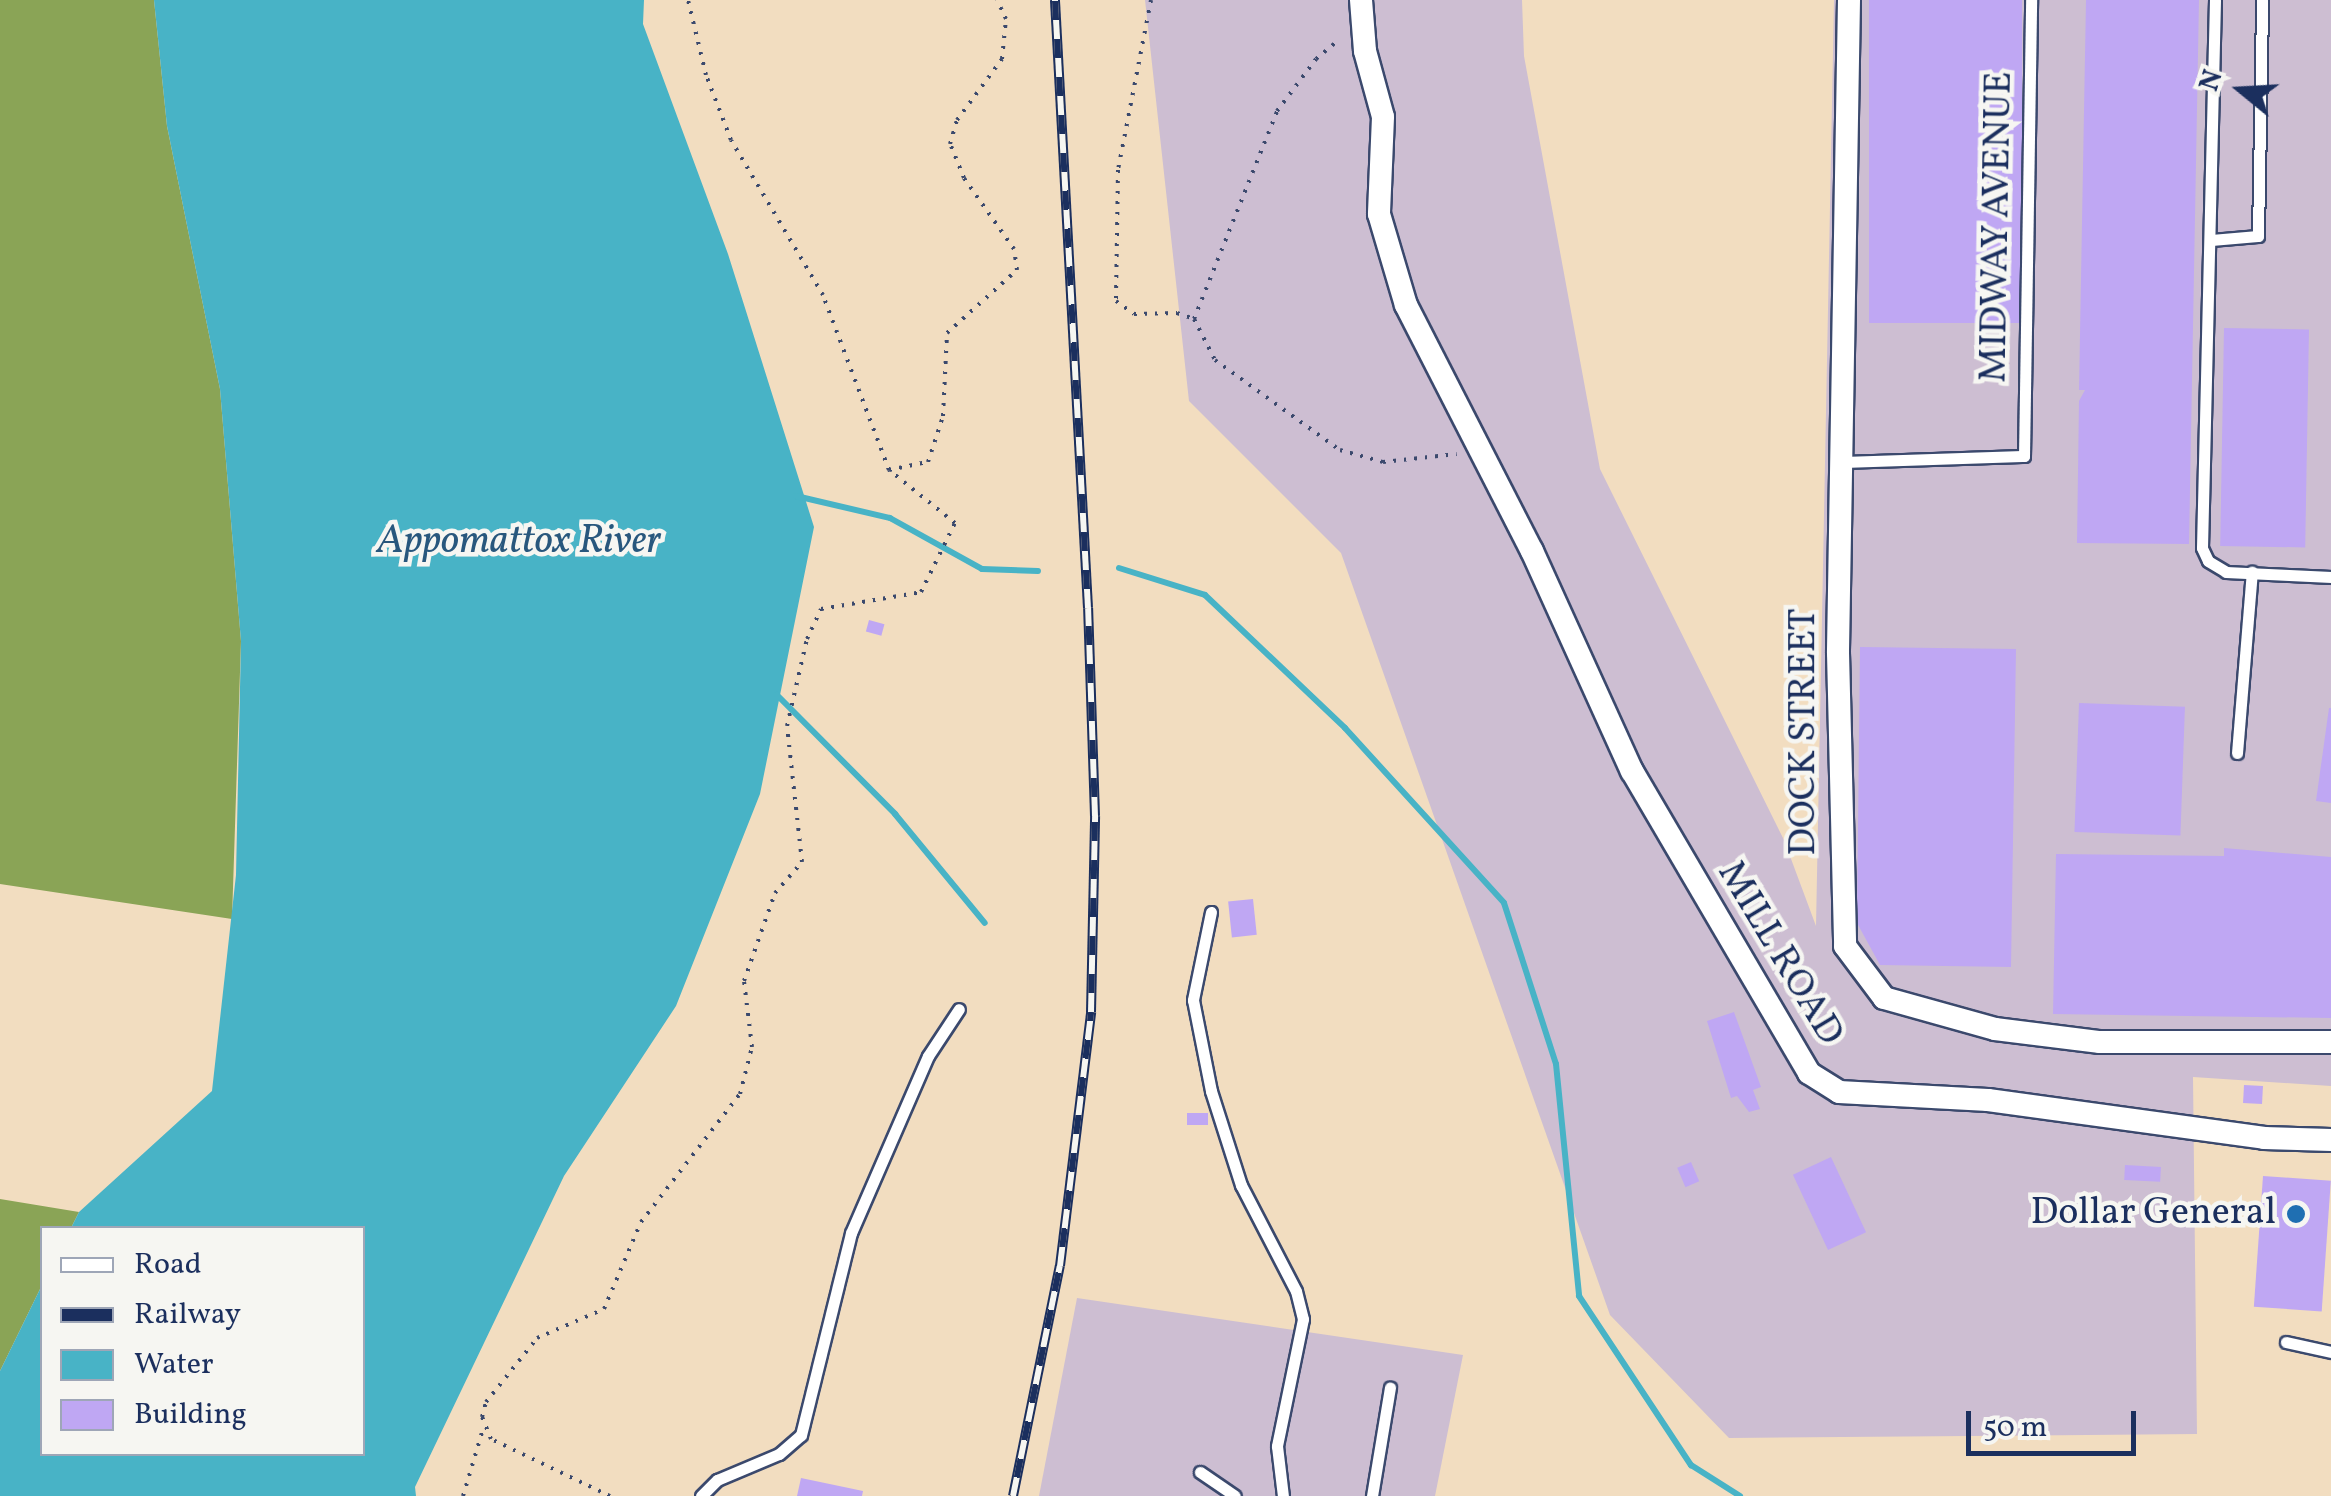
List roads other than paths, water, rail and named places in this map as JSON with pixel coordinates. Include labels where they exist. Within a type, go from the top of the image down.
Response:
[{"type":"street","name":"MILL ROAD","points":[[1362,0],[1362,27],[1383,117],[1379,214],[1384,246],[1430,356],[1481,450],[1647,800],[1816,1081],[1839,1092],[1988,1100],[2264,1138],[2331,1140]]},
{"type":"street","name":"DOCK STREET","points":[[1849,0],[1841,462],[1841,926],[1868,985],[1884,998],[1934,1015],[2067,1040],[2331,1042]]},
{"type":"lane","name":"MIDWAY AVENUE","points":[[1841,462],[2024,456],[2031,0]]},
{"type":"lane","points":[[2215,0],[2202,548],[2218,569],[2331,578]]},
{"type":"lane","points":[[2211,240],[2258,236],[2262,0]]},
{"type":"lane","points":[[2237,753],[2252,572]]},
{"type":"lane","points":[[1211,912],[1194,1000],[1207,1074],[1234,1168],[1296,1291],[1302,1319],[1278,1446],[1283,1496]]},
{"type":"lane","points":[[701,1496],[717,1480],[779,1454],[801,1435],[851,1233],[928,1056],[959,1009]]},
{"type":"lane","points":[[2286,1342],[2331,1352]]},
{"type":"lane","points":[[1372,1496],[1390,1387]]},
{"type":"lane","points":[[1200,1472],[1235,1496]]},
{"type":"water","name":"Appomattox River","points":[[154,0],[644,0],[643,24],[728,254],[814,527],[760,794],[676,1006],[564,1176],[415,1487],[416,1496],[0,1496],[0,1371],[40,1289],[40,1456],[365,1456],[365,1226],[72,1226],[79,1212],[212,1091],[236,875],[241,641],[220,389],[167,126]]},
{"type":"waterway","points":[[796,496],[890,518],[982,569],[1038,571]]},
{"type":"waterway","points":[[1119,568],[1205,595],[1345,728],[1504,903],[1556,1064],[1579,1296],[1691,1465],[1740,1496]]},
{"type":"waterway","points":[[777,695],[895,814],[985,923]]},
{"type":"railway","points":[[1013,1496],[1060,1266],[1091,1012],[1095,816],[1088,608],[1055,0]]},
{"type":"place","name":"Dollar General","points":[[2296,1214]]}]
